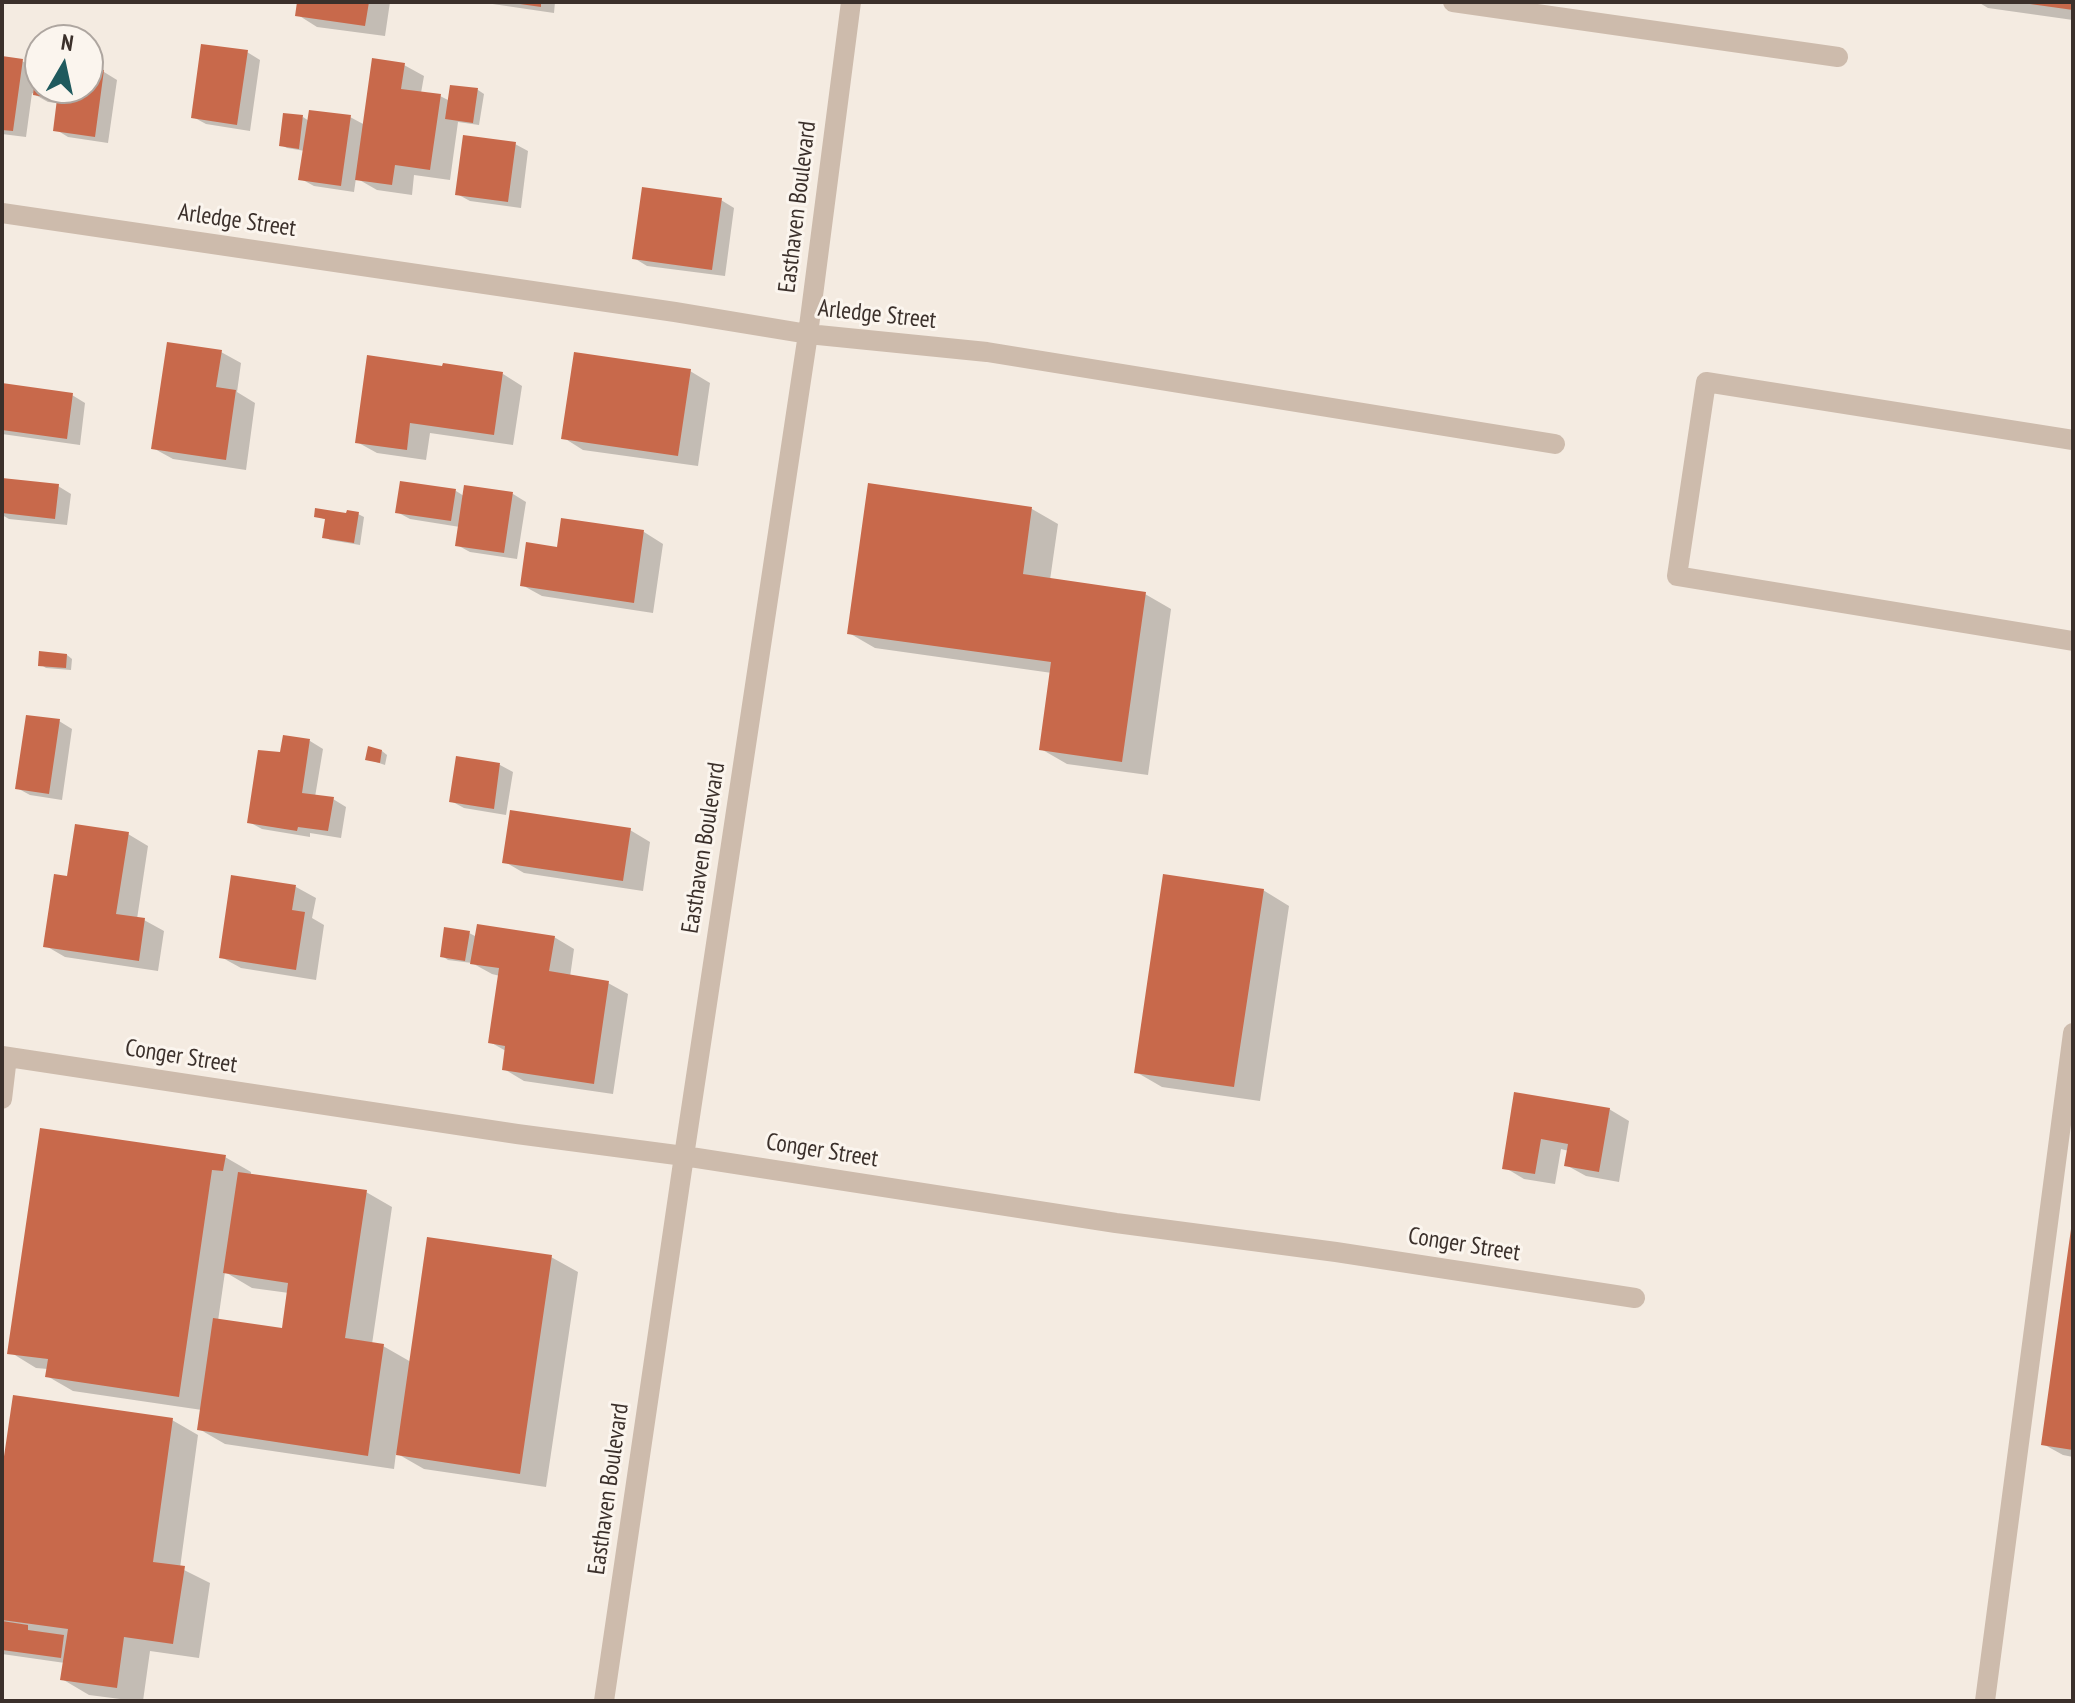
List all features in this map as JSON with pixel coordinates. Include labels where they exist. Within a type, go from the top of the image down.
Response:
[{"type":"street","name":"Easthaven Boulevard","points":[[604,1701],[808,334],[851,2]]},
{"type":"street","points":[[1453,2],[1838,57]]},
{"type":"street","name":"Arledge Street","points":[[2,213],[808,334],[987,352],[1555,444]]},
{"type":"street","points":[[2073,440],[1706,382],[1677,576],[2073,641]]},
{"type":"street","points":[[1985,1701],[2073,1033]]},
{"type":"street","points":[[2,1099],[4,1057]]},
{"type":"street","name":"Conger Street","points":[[4,1057],[1635,1298]]},
{"type":"building","points":[[297,2],[369,2],[365,26],[295,16]]},
{"type":"building","points":[[541,2],[541,7],[520,4]]},
{"type":"building","points":[[2073,2],[2073,10],[2030,4]]},
{"type":"building","points":[[201,44],[248,50],[237,125],[191,118]]},
{"type":"building","points":[[2,56],[23,59],[13,131],[2,130]]},
{"type":"building","points":[[372,58],[405,63],[401,89],[441,94],[430,170],[395,165],[392,185],[355,180]]},
{"type":"building","points":[[450,85],[478,88],[473,123],[445,119]]},
{"type":"building","points":[[56,104],[99,104],[95,137],[53,131]]},
{"type":"building","points":[[309,110],[351,115],[341,186],[298,180]]},
{"type":"building","points":[[283,113],[303,115],[299,149],[279,146]]},
{"type":"building","points":[[463,135],[516,142],[508,202],[455,195]]},
{"type":"building","points":[[642,187],[722,198],[712,270],[632,259]]},
{"type":"building","points":[[167,342],[222,350],[216,387],[236,390],[226,460],[151,449]]},
{"type":"building","points":[[574,352],[691,369],[678,456],[561,439]]},
{"type":"building","points":[[367,355],[503,372],[494,435],[410,423],[407,450],[355,443]]},
{"type":"building","points":[[2,383],[73,393],[67,439],[2,430]]},
{"type":"building","points":[[2,478],[59,484],[55,519],[2,513]]},
{"type":"building","points":[[400,481],[456,489],[451,521],[395,513]]},
{"type":"building","points":[[868,483],[1032,507],[1023,574],[1146,592],[1122,762],[1039,750],[1051,662],[847,634]]},
{"type":"building","points":[[464,485],[513,492],[504,553],[455,546]]},
{"type":"building","points":[[315,508],[359,512],[354,543],[322,538],[325,519],[314,517]]},
{"type":"building","points":[[561,518],[644,530],[634,603],[520,586],[526,542],[557,547]]},
{"type":"building","points":[[39,651],[67,654],[66,668],[38,666]]},
{"type":"building","points":[[26,715],[60,719],[49,794],[15,789]]},
{"type":"building","points":[[283,735],[310,739],[302,793],[334,797],[328,831],[298,827],[297,831],[247,823],[258,750],[280,752]]},
{"type":"building","points":[[368,746],[382,750],[380,763],[365,760]]},
{"type":"building","points":[[456,756],[500,763],[494,809],[449,802]]},
{"type":"building","points":[[510,810],[631,828],[623,881],[502,863]]},
{"type":"building","points":[[75,824],[129,832],[116,914],[145,918],[139,961],[43,947],[54,874],[67,876]]},
{"type":"building","points":[[1163,874],[1264,889],[1234,1087],[1134,1073]]},
{"type":"building","points":[[231,875],[296,885],[292,910],[305,912],[296,970],[219,958]]},
{"type":"building","points":[[477,924],[555,936],[549,971],[609,981],[594,1084],[502,1070],[505,1046],[488,1043],[499,968],[470,964]]},
{"type":"building","points":[[444,927],[470,931],[465,961],[440,957]]},
{"type":"building","points":[[1514,1092],[1610,1108],[1599,1172],[1564,1166],[1568,1144],[1541,1139],[1535,1174],[1502,1169]]},
{"type":"building","points":[[40,1128],[226,1155],[223,1171],[212,1170],[179,1397],[45,1377],[48,1359],[7,1354]]},
{"type":"building","points":[[238,1172],[367,1190],[345,1338],[384,1344],[368,1456],[197,1430],[213,1318],[282,1328],[288,1283],[223,1273]]},
{"type":"building","points":[[2073,1229],[2073,1450],[2041,1445]]},
{"type":"building","points":[[427,1237],[552,1255],[520,1474],[396,1455]]},
{"type":"building","points":[[13,1395],[173,1418],[153,1562],[185,1566],[173,1644],[124,1637],[117,1688],[60,1680],[68,1629],[2,1620],[2,1470]]},
{"type":"building","points":[[2,1621],[28,1625],[28,1630],[64,1635],[61,1658],[2,1650]]}]
